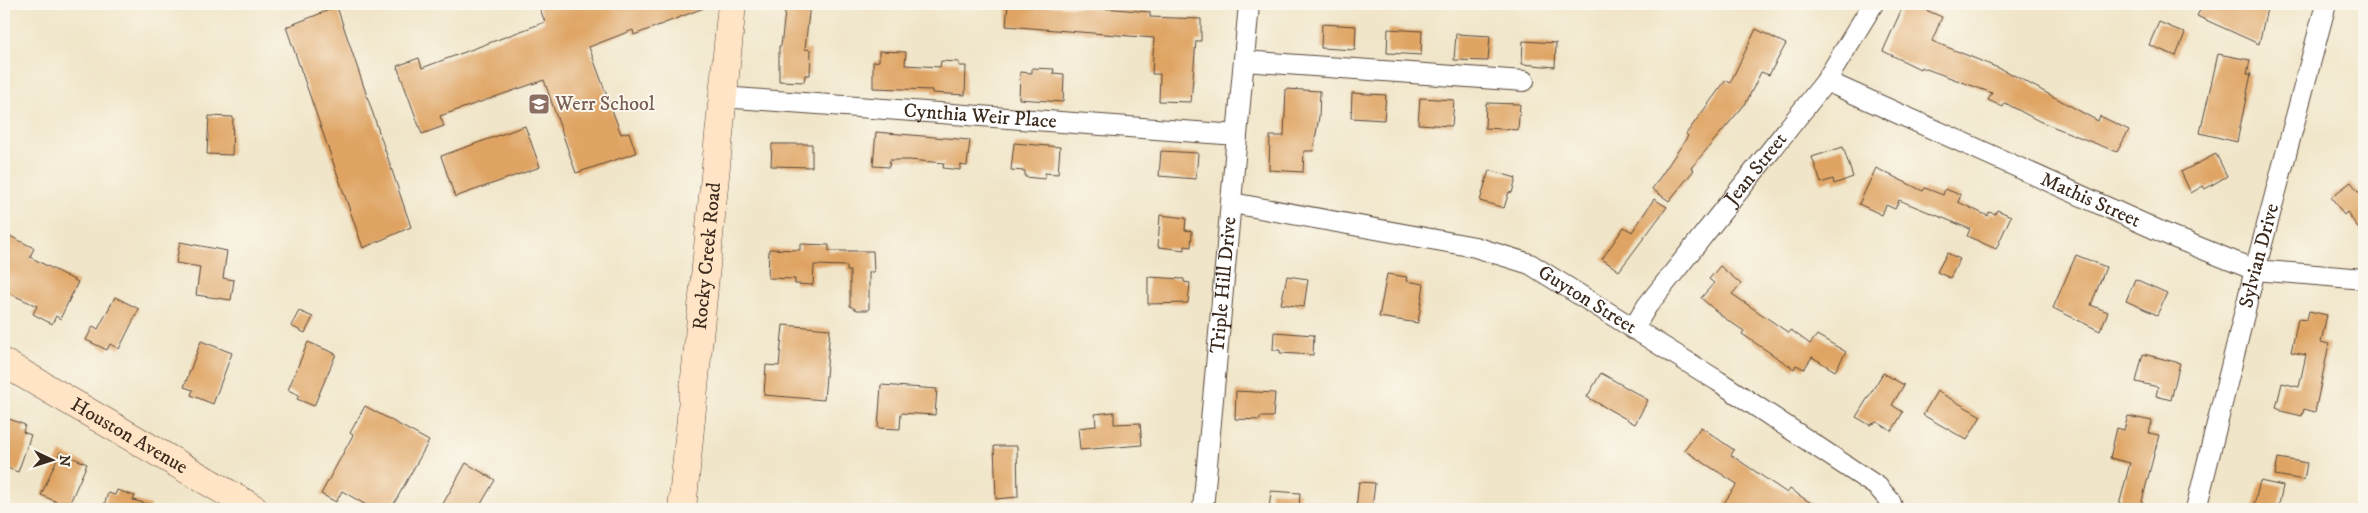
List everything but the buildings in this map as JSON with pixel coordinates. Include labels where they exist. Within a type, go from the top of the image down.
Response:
[{"type":"street","name":"Rocky Creek Road","points":[[682,509],[732,4]]},
{"type":"street","name":"Triple Hill Drive","points":[[1203,509],[1249,4]]},
{"type":"street","name":"Jean Street","points":[[1633,328],[1647,306],[1826,81],[1873,4]]},
{"type":"street","name":"Sylvian Drive","points":[[2196,509],[2255,270],[2326,4]]},
{"type":"street","points":[[1244,61],[1524,81]]},
{"type":"street","name":"Mathis Street","points":[[1826,81],[2173,237],[2255,270],[2364,279]]},
{"type":"street","name":"Cynthia Weir Place","points":[[722,97],[1237,135]]},
{"type":"street","name":"Guyton Street","points":[[1232,203],[1475,247],[1518,260],[1546,273],[1878,486],[1893,509]]},
{"type":"street","name":"Houston Avenue","points":[[4,363],[254,509]]},
{"type":"place","name":"Werr School","points":[[539,104]]}]
